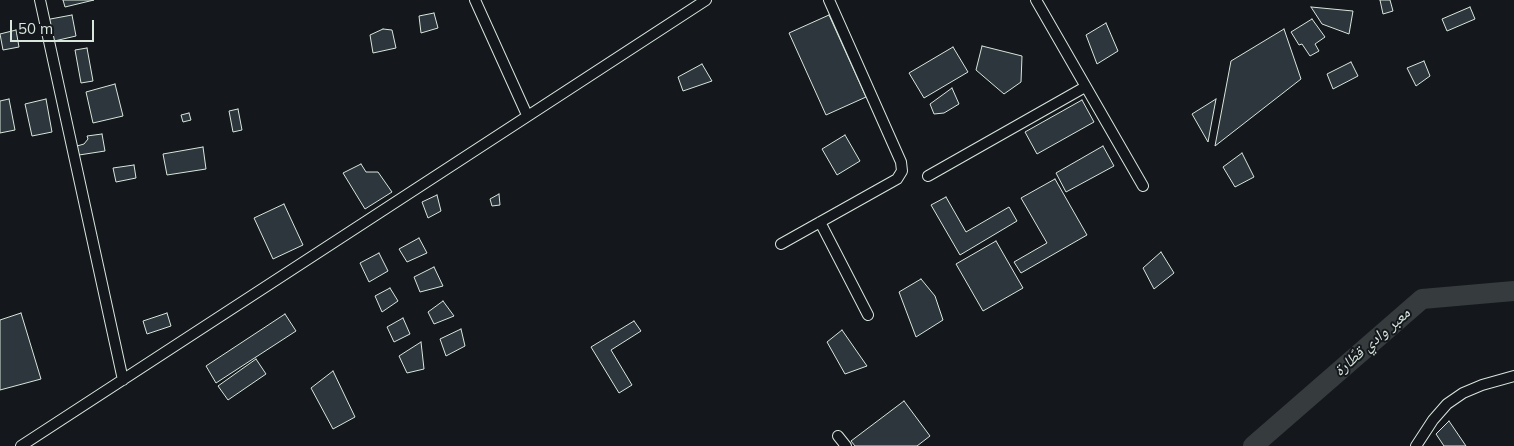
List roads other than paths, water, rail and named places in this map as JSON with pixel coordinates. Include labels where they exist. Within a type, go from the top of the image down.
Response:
[{"type":"street","points":[[40,0],[123,380]]},
{"type":"street","points":[[475,0],[527,115]]},
{"type":"street","points":[[20,446],[706,0]]},
{"type":"street","points":[[781,244],[897,179],[900,176],[902,167],[829,0]]},
{"type":"street","points":[[1036,0],[1143,186]]},
{"type":"street","points":[[928,176],[1085,87]]},
{"type":"street","points":[[820,222],[868,315]]},
{"type":"street","points":[[1416,446],[1433,420],[1447,404],[1463,393],[1482,385],[1514,376]]},
{"type":"street","points":[[838,436],[846,446]]},
{"type":"waterway","name":"معبر وادي قطّارة","points":[[1253,446],[1422,299],[1514,291]]}]
